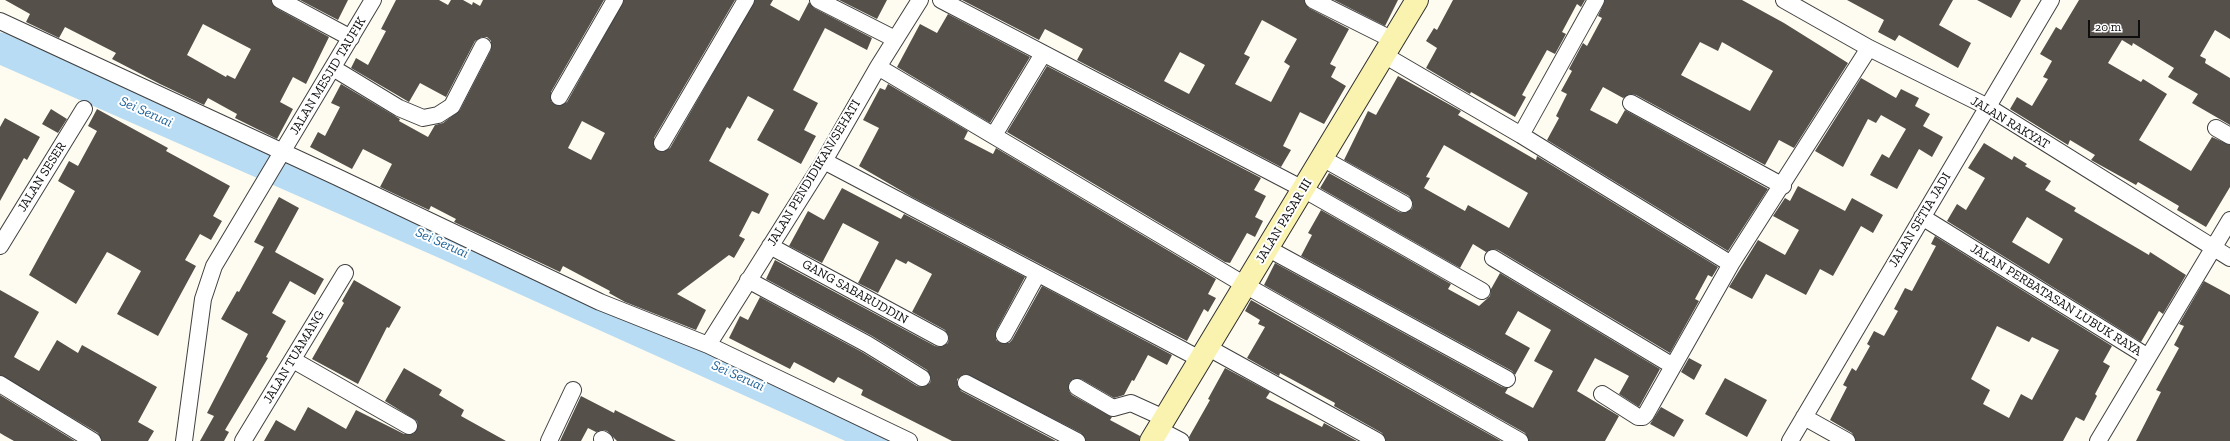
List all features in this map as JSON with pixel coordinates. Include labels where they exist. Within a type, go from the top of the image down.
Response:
[{"type":"street","points":[[280,0],[351,38]]},
{"type":"street","name":"JALAN MESJID TAUFIK","points":[[184,441],[203,299],[214,266],[373,0]]},
{"type":"street","points":[[559,97],[615,0]]},
{"type":"street","points":[[662,143],[746,0]]},
{"type":"street","points":[[818,0],[894,39]]},
{"type":"street","name":"JALAN PENDIDIKAN/SEHATI","points":[[708,345],[824,161],[894,39],[920,0]]},
{"type":"street","points":[[941,0],[1303,189],[1482,291]]},
{"type":"street","points":[[1313,0],[1520,135],[1731,264]]},
{"type":"street","name":"JALAN PASAR III","points":[[1158,429],[1417,0]]},
{"type":"street","points":[[1520,135],[1596,0]]},
{"type":"street","name":"JALAN RAKYAT","points":[[1784,0],[1869,48],[1988,107],[2230,258]]},
{"type":"street","name":"JALAN SETIA JADI","points":[[1790,441],[2051,0]]},
{"type":"street","points":[[0,21],[280,157],[600,302],[708,345],[909,441]]},
{"type":"street","points":[[333,68],[399,108],[423,118],[438,115],[452,106],[483,46]]},
{"type":"street","points":[[1602,394],[1643,417],[1652,405],[1731,264],[1783,186],[1869,48]]},
{"type":"street","points":[[994,135],[1043,54]]},
{"type":"street","points":[[878,67],[1245,284],[1520,441]]},
{"type":"street","points":[[1631,102],[1783,186]]},
{"type":"street","name":"JALAN SESER","points":[[0,246],[6,223],[84,109]]},
{"type":"street","points":[[1322,158],[1404,204]]},
{"type":"street","points":[[824,161],[1037,275],[1204,353],[1377,441]]},
{"type":"street","name":"JALAN PERBATASAN LUBUK RAYA","points":[[1922,217],[2148,357],[2098,441]]},
{"type":"street","points":[[2148,357],[2230,220]]},
{"type":"street","name":"GANG SABARUDDIN","points":[[770,246],[940,338]]},
{"type":"street","points":[[1267,248],[1507,379]]},
{"type":"street","points":[[1493,258],[1674,366]]},
{"type":"street","name":"JALAN TUAMANG","points":[[243,441],[345,273]]},
{"type":"street","points":[[1004,335],[1037,275]]},
{"type":"street","points":[[748,280],[861,341],[922,378]]},
{"type":"street","points":[[293,360],[409,426]]},
{"type":"street","points":[[966,383],[1078,441]]},
{"type":"street","points":[[0,384],[93,441]]},
{"type":"street","points":[[1077,387],[1113,408],[1131,403],[1158,429],[1181,441]]},
{"type":"street","points":[[548,441],[573,390]]},
{"type":"street","points":[[1804,417],[1847,441]]},
{"type":"building","points":[[5,0],[271,0],[276,8],[329,37],[306,84],[293,77],[280,102],[293,109],[277,139],[235,118],[237,114],[208,98],[204,105],[112,59],[116,53],[65,27],[59,38],[26,22],[30,14]],"holes":[[[203,24],[251,49],[235,79],[227,75],[226,77],[187,55]]]},
{"type":"building","points":[[300,0],[348,0],[338,20]]},
{"type":"building","points":[[396,0],[439,0],[448,5],[451,0],[463,0],[472,5],[473,2],[480,6],[483,0],[604,0],[551,92],[551,101],[559,106],[567,102],[624,0],[735,0],[654,138],[654,147],[662,152],[670,148],[755,0],[773,0],[770,5],[799,21],[809,2],[814,8],[872,38],[867,50],[825,28],[793,90],[818,103],[804,130],[816,136],[801,164],[757,140],[774,110],[748,96],[730,129],[727,127],[709,161],[769,194],[759,214],[752,211],[739,236],[745,239],[734,258],[729,255],[677,294],[706,310],[696,330],[625,302],[609,293],[610,291],[563,266],[560,272],[454,222],[456,219],[431,206],[429,210],[380,187],[392,164],[363,149],[352,169],[310,147],[318,132],[325,136],[340,107],[331,103],[341,84],[400,119],[399,121],[428,137],[435,125],[443,123],[460,110],[491,50],[491,41],[487,37],[482,37],[475,41],[446,97],[420,83],[409,102],[351,68],[356,58],[368,65],[386,31],[381,29]],"holes":[[[582,121],[605,133],[591,160],[568,148]]]},
{"type":"building","points":[[839,0],[887,0],[877,19]]},
{"type":"building","points":[[962,0],[1304,0],[1309,8],[1349,29],[1330,64],[1336,67],[1331,77],[1346,86],[1324,124],[1300,112],[1283,146],[1291,150],[1281,167],[1077,60],[1083,49],[1045,29],[1039,40]],"holes":[[[1262,20],[1297,39],[1284,62],[1290,66],[1271,102],[1235,84],[1250,57],[1244,54]],[[1180,52],[1205,65],[1189,94],[1164,81]]]},
{"type":"building","points":[[1334,0],[1398,0],[1385,26]]},
{"type":"building","points":[[1453,0],[1585,0],[1581,7],[1577,4],[1562,32],[1566,34],[1555,54],[1547,50],[1522,95],[1526,97],[1515,117],[1471,92],[1470,94],[1426,68],[1437,48],[1426,41],[1434,28],[1437,30]]},
{"type":"building","points":[[1605,0],[1742,0],[1784,23],[1848,63],[1794,148],[1779,140],[1765,165],[1636,95],[1630,94],[1623,98],[1603,87],[1590,110],[1617,124],[1625,110],[1768,189],[1728,251],[1547,140],[1559,118],[1556,116],[1567,94],[1561,91],[1572,71],[1569,69],[1583,43],[1587,46],[1602,18],[1598,16]],"holes":[[[1700,42],[1718,51],[1722,42],[1773,71],[1750,111],[1681,75]]]},
{"type":"building","points":[[1847,0],[1953,0],[1939,25],[1971,43],[1958,68],[1899,35],[1895,41],[1878,32],[1884,20]]},
{"type":"building","points":[[1977,0],[2021,0],[2011,18]]},
{"type":"building","points":[[2079,0],[2230,0],[2230,39],[2215,30],[2200,56],[2206,59],[2205,63],[2230,78],[2230,125],[2192,103],[2198,94],[2168,77],[2174,68],[2133,43],[2132,46],[2122,40],[2108,63],[2141,82],[2143,79],[2167,94],[2139,140],[2191,171],[2212,137],[2230,145],[2230,187],[2206,227],[2177,210],[2179,206],[2138,182],[2136,185],[2091,160],[2095,155],[2070,140],[2068,145],[2010,109],[2017,97],[2032,106],[2048,79],[2043,77],[2052,61],[2040,54],[2056,27],[2061,30]]},
{"type":"building","points":[[948,14],[1030,57],[990,123],[897,67],[920,24],[937,33]]},
{"type":"building","points":[[1047,66],[1261,178],[1254,190],[1266,196],[1255,217],[1263,221],[1255,237],[1247,233],[1230,263],[1225,262],[1007,132]]},
{"type":"building","points":[[1398,76],[1461,111],[1458,115],[1536,160],[1537,156],[1718,267],[1712,277],[1708,275],[1695,299],[1699,301],[1670,353],[1498,250],[1493,249],[1486,252],[1473,244],[1460,268],[1320,188],[1329,173],[1399,212],[1405,213],[1412,209],[1413,203],[1409,196],[1344,160],[1368,111],[1376,115]],"holes":[[[1444,145],[1528,193],[1509,228],[1468,205],[1465,211],[1424,188],[1430,178],[1426,177]]]},
{"type":"building","points":[[1861,78],[1896,98],[1901,89],[1919,98],[1915,106],[1930,114],[1923,126],[1943,137],[1932,157],[1919,149],[1897,189],[1870,175],[1882,154],[1889,158],[1906,129],[1881,115],[1876,123],[1868,119],[1843,167],[1815,151]]},
{"type":"building","points":[[888,84],[968,131],[964,139],[993,154],[996,148],[1216,279],[1208,294],[1216,298],[1208,312],[1204,309],[1187,341],[912,197],[859,166],[879,128],[863,120],[880,88],[885,90]]},
{"type":"building","points":[[51,109],[67,119],[58,133],[42,124]]},
{"type":"building","points":[[97,109],[168,148],[166,151],[230,186],[213,216],[222,221],[211,240],[200,234],[185,260],[196,266],[158,336],[117,314],[141,271],[107,252],[76,304],[29,275],[75,191],[58,181],[69,161],[78,166],[97,131],[88,126]]},
{"type":"building","points":[[5,118],[40,137],[27,160],[24,158],[0,201],[0,127]]},
{"type":"building","points":[[1984,143],[2012,160],[2014,156],[2027,164],[2025,166],[2051,181],[2045,190],[2076,208],[2074,211],[2149,255],[2150,252],[2186,275],[2163,314],[2159,311],[2141,342],[1947,221],[1957,204],[1966,210],[1985,178],[1968,168]],"holes":[[[2027,217],[2063,239],[2049,264],[2012,242]]]},
{"type":"building","points":[[1798,186],[1845,211],[1852,198],[1883,215],[1873,233],[1861,226],[1833,276],[1820,269],[1806,295],[1766,274],[1752,299],[1729,287],[1758,240],[1785,255],[1799,230],[1773,216],[1785,198],[1790,201]]},
{"type":"building","points":[[842,188],[901,219],[904,214],[1025,277],[996,331],[996,340],[1000,343],[1009,343],[1012,340],[1042,286],[1172,355],[1167,365],[1148,355],[1134,381],[1132,380],[1124,395],[1114,398],[1081,379],[1073,379],[1069,383],[1069,391],[1072,395],[1112,417],[1110,420],[1140,436],[1139,441],[1086,441],[1081,433],[966,374],[957,379],[957,384],[961,391],[1056,441],[952,441],[861,395],[863,390],[838,377],[834,383],[794,362],[790,369],[729,338],[740,316],[748,320],[760,297],[862,352],[917,386],[922,387],[930,383],[931,378],[927,370],[872,336],[766,279],[775,260],[935,346],[941,347],[948,343],[949,337],[945,330],[912,312],[932,274],[908,261],[906,264],[896,259],[878,293],[858,283],[879,242],[843,223],[822,263],[789,246],[808,211],[824,220]]},
{"type":"building","points":[[279,197],[299,208],[275,252],[324,279],[315,295],[290,281],[272,313],[286,321],[266,357],[268,358],[225,430],[229,432],[224,441],[200,441],[214,416],[207,413],[248,334],[221,319],[237,291],[239,292],[264,247],[254,242]]},
{"type":"building","points":[[1321,210],[1451,284],[1448,289],[1479,306],[1490,296],[1491,289],[1500,273],[1660,369],[1639,407],[1619,394],[1629,376],[1595,358],[1577,391],[1619,416],[1605,441],[1529,441],[1525,433],[1264,285],[1275,263],[1502,387],[1508,388],[1505,393],[1533,408],[1553,371],[1534,361],[1551,330],[1518,311],[1505,334],[1530,348],[1515,375],[1512,371],[1301,256],[1312,235],[1308,233]]},
{"type":"building","points":[[1935,236],[2112,346],[2103,362],[2110,366],[2095,394],[2097,396],[2084,421],[2076,417],[2063,441],[1856,441],[1852,433],[1830,420],[1847,387],[1843,385],[1852,368],[1856,371],[1870,346],[1867,344],[1874,331],[1884,336],[1898,311],[1894,309],[1905,288],[1912,291],[1936,246],[1931,244]],"holes":[[[1997,326],[2029,342],[2032,337],[2059,350],[2032,400],[2021,394],[2009,418],[1983,404],[1990,390],[1971,379]]]},
{"type":"building","points":[[354,280],[401,307],[389,328],[387,327],[358,384],[312,359],[344,303],[342,301]]},
{"type":"building","points":[[2204,281],[2230,295],[2230,441],[2136,441],[2161,392],[2156,390],[2179,348],[2174,345],[2184,326],[2179,324]]},
{"type":"building","points":[[0,290],[39,312],[14,357],[39,371],[57,340],[78,353],[82,345],[157,387],[138,422],[154,431],[148,441],[102,441],[98,433],[0,375]]},
{"type":"building","points":[[1251,300],[1501,441],[1386,441],[1382,433],[1334,406],[1335,403],[1280,373],[1279,376],[1247,358],[1265,327],[1258,324],[1260,320],[1245,311]]},
{"type":"building","points":[[1689,358],[1702,365],[1694,380],[1681,372]]},
{"type":"building","points":[[404,368],[442,390],[439,395],[464,410],[461,416],[506,441],[264,441],[276,420],[295,431],[308,407],[346,429],[356,410],[404,434],[413,434],[418,426],[417,421],[385,401]]},
{"type":"building","points":[[1225,368],[1270,392],[1266,398],[1322,427],[1324,423],[1357,441],[1190,441],[1189,437],[1210,400],[1208,399]]},
{"type":"building","points":[[1725,378],[1767,400],[1747,437],[1705,414]]},
{"type":"building","points":[[0,395],[75,441],[14,441],[0,433]]},
{"type":"building","points":[[581,396],[614,413],[615,410],[676,441],[617,441],[607,431],[602,430],[596,432],[588,428],[581,441],[560,441]]},
{"type":"building","points":[[1661,407],[1684,420],[1674,437],[1650,424]]},
{"type":"waterway","name":"Sei Seruai","points":[[0,48],[446,244],[883,441]]}]
